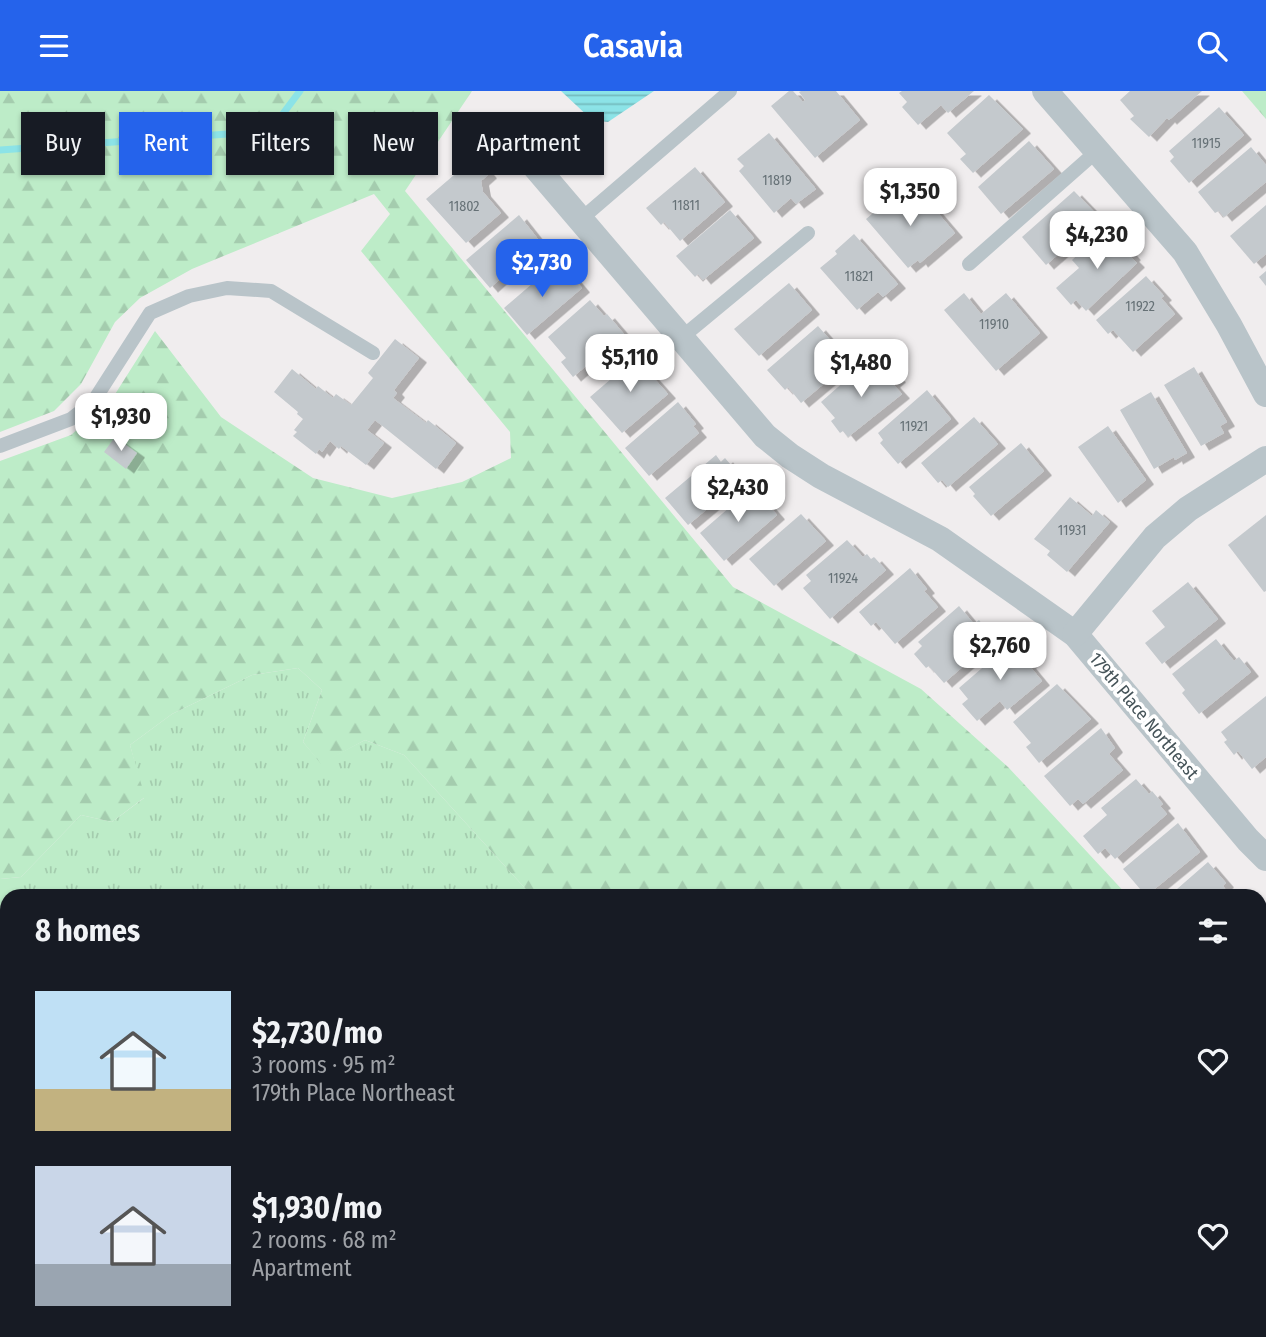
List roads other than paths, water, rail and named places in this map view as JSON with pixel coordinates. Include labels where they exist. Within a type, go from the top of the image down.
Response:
[{"type":"street","points":[[1045,91],[1185,251],[1266,394]]},
{"type":"street","name":"179th Place Northeast","points":[[543,175],[765,436],[821,476],[940,539],[1075,634],[1266,858]]},
{"type":"street","points":[[1075,634],[1155,537],[1188,509],[1266,459]]},
{"type":"lane","points":[[580,220],[730,91]]},
{"type":"lane","points":[[969,264],[1097,151]]},
{"type":"lane","points":[[681,338],[808,233]]},
{"type":"lane","points":[[0,446],[71,419],[93,402],[150,313],[189,296],[228,288],[271,291],[373,353]]},
{"type":"water","points":[[561,91],[654,91],[608,122],[604,122],[604,112],[583,112]]},
{"type":"waterway","points":[[0,150],[270,131],[300,91]]}]
